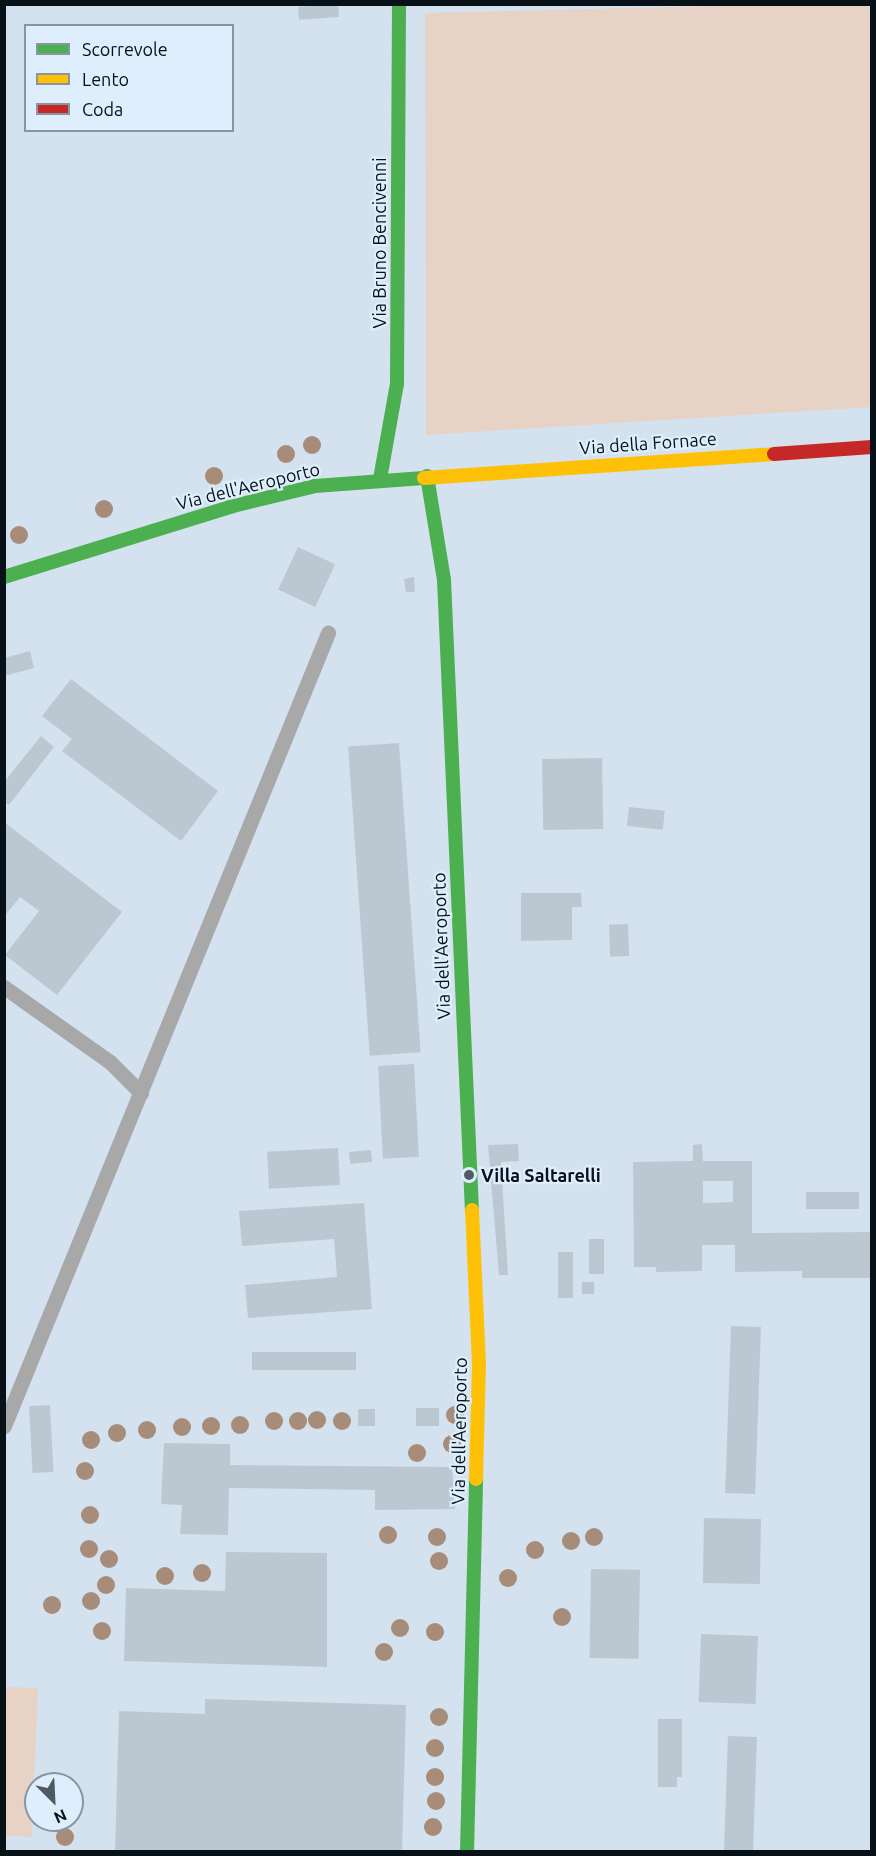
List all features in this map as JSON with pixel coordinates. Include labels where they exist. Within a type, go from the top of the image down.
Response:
[{"type":"street","name":"Via Bruno Bencivenni","points":[[380,479],[393,423],[397,384],[399,4]]},
{"type":"street","name":"Via della Fornace","points":[[427,476],[872,447]]},
{"type":"street","name":"Via dell'Aeroporto","points":[[4,577],[267,497],[315,486],[427,476],[444,579],[479,1364],[467,1851]]},
{"type":"lane","points":[[4,1426],[328,633]]},
{"type":"lane","points":[[4,987],[110,1062],[141,1093]]},
{"type":"shaded area","points":[[790,4],[871,5],[871,407],[426,435],[425,13]]},
{"type":"shaded area","points":[[5,1687],[38,1688],[35,1772],[24,1772],[24,1832],[32,1832],[32,1837],[5,1836]]},
{"type":"building","points":[[338,4],[339,17],[299,20],[298,7]]},
{"type":"building","points":[[298,547],[335,564],[315,607],[278,590]]},
{"type":"building","points":[[414,577],[415,592],[406,592],[404,579]]},
{"type":"building","points":[[30,651],[34,668],[4,676],[4,658]]},
{"type":"building","points":[[71,679],[218,791],[181,841],[62,751],[72,739],[42,716]]},
{"type":"building","points":[[41,736],[54,747],[9,805],[4,802],[4,782]]},
{"type":"building","points":[[399,743],[421,1052],[370,1056],[348,747]]},
{"type":"building","points":[[602,758],[603,829],[543,830],[542,759]]},
{"type":"building","points":[[629,807],[665,811],[663,830],[627,826]]},
{"type":"building","points":[[4,822],[122,912],[57,995],[5,955],[39,911],[20,897],[4,917]]},
{"type":"building","points":[[521,893],[581,893],[582,907],[572,907],[572,940],[521,941]]},
{"type":"building","points":[[628,924],[629,956],[610,957],[609,925]]},
{"type":"building","points":[[414,1064],[419,1157],[383,1159],[378,1066]]},
{"type":"building","points":[[518,1144],[519,1161],[501,1162],[508,1275],[499,1275],[488,1145]]},
{"type":"building","points":[[702,1144],[703,1161],[752,1161],[752,1233],[872,1232],[872,1278],[802,1278],[802,1271],[735,1272],[735,1245],[702,1245],[702,1271],[656,1272],[656,1267],[634,1267],[633,1162],[693,1161],[693,1145]],"holes":[[[703,1181],[733,1181],[733,1202],[703,1203]]]},
{"type":"building","points":[[338,1148],[340,1185],[269,1189],[267,1152]]},
{"type":"building","points":[[371,1150],[372,1162],[350,1164],[349,1152]]},
{"type":"building","points":[[806,1192],[859,1192],[859,1209],[806,1209]]},
{"type":"building","points":[[364,1203],[372,1309],[248,1318],[245,1285],[337,1277],[334,1239],[242,1246],[239,1211]]},
{"type":"building","points":[[589,1239],[604,1239],[604,1274],[589,1274]]},
{"type":"building","points":[[558,1252],[573,1252],[573,1298],[558,1298]]},
{"type":"building","points":[[582,1282],[594,1282],[594,1294],[582,1294]]},
{"type":"building","points":[[731,1326],[761,1327],[755,1494],[725,1493]]},
{"type":"building","points":[[252,1352],[356,1352],[356,1370],[252,1370]]},
{"type":"building","points":[[50,1405],[54,1472],[33,1473],[29,1406]]},
{"type":"building","points":[[416,1408],[439,1408],[439,1426],[416,1426]]},
{"type":"building","points":[[358,1409],[375,1409],[375,1426],[358,1426]]},
{"type":"building","points":[[164,1443],[230,1444],[230,1465],[452,1467],[455,1509],[375,1510],[375,1490],[229,1488],[228,1535],[180,1534],[182,1505],[161,1504]]},
{"type":"building","points":[[704,1518],[761,1519],[760,1584],[703,1583]]},
{"type":"building","points":[[226,1552],[327,1553],[327,1667],[124,1661],[126,1588],[225,1591]]},
{"type":"building","points":[[591,1569],[640,1570],[638,1659],[589,1658]]},
{"type":"building","points":[[701,1634],[758,1636],[756,1704],[699,1702]]},
{"type":"building","points":[[205,1699],[406,1705],[402,1852],[115,1852],[119,1711],[205,1714]]},
{"type":"building","points":[[658,1719],[682,1719],[682,1777],[677,1777],[677,1787],[658,1787]]},
{"type":"building","points":[[728,1736],[757,1737],[753,1852],[724,1852]]},
{"type":"traffic: fast","points":[[380,479],[397,384],[399,4]]},
{"type":"traffic: fast","points":[[427,476],[444,580],[472,1210]]},
{"type":"traffic: fast","points":[[4,577],[233,506],[315,486],[424,478]]},
{"type":"traffic: fast","points":[[467,1852],[476,1479]]},
{"type":"traffic: slow","points":[[424,478],[774,454]]},
{"type":"traffic: slow","points":[[472,1210],[479,1364],[476,1479]]},
{"type":"traffic: jam","points":[[774,454],[872,447]]},
{"type":"place","name":"Villa Saltarelli","points":[[469,1175]]}]
